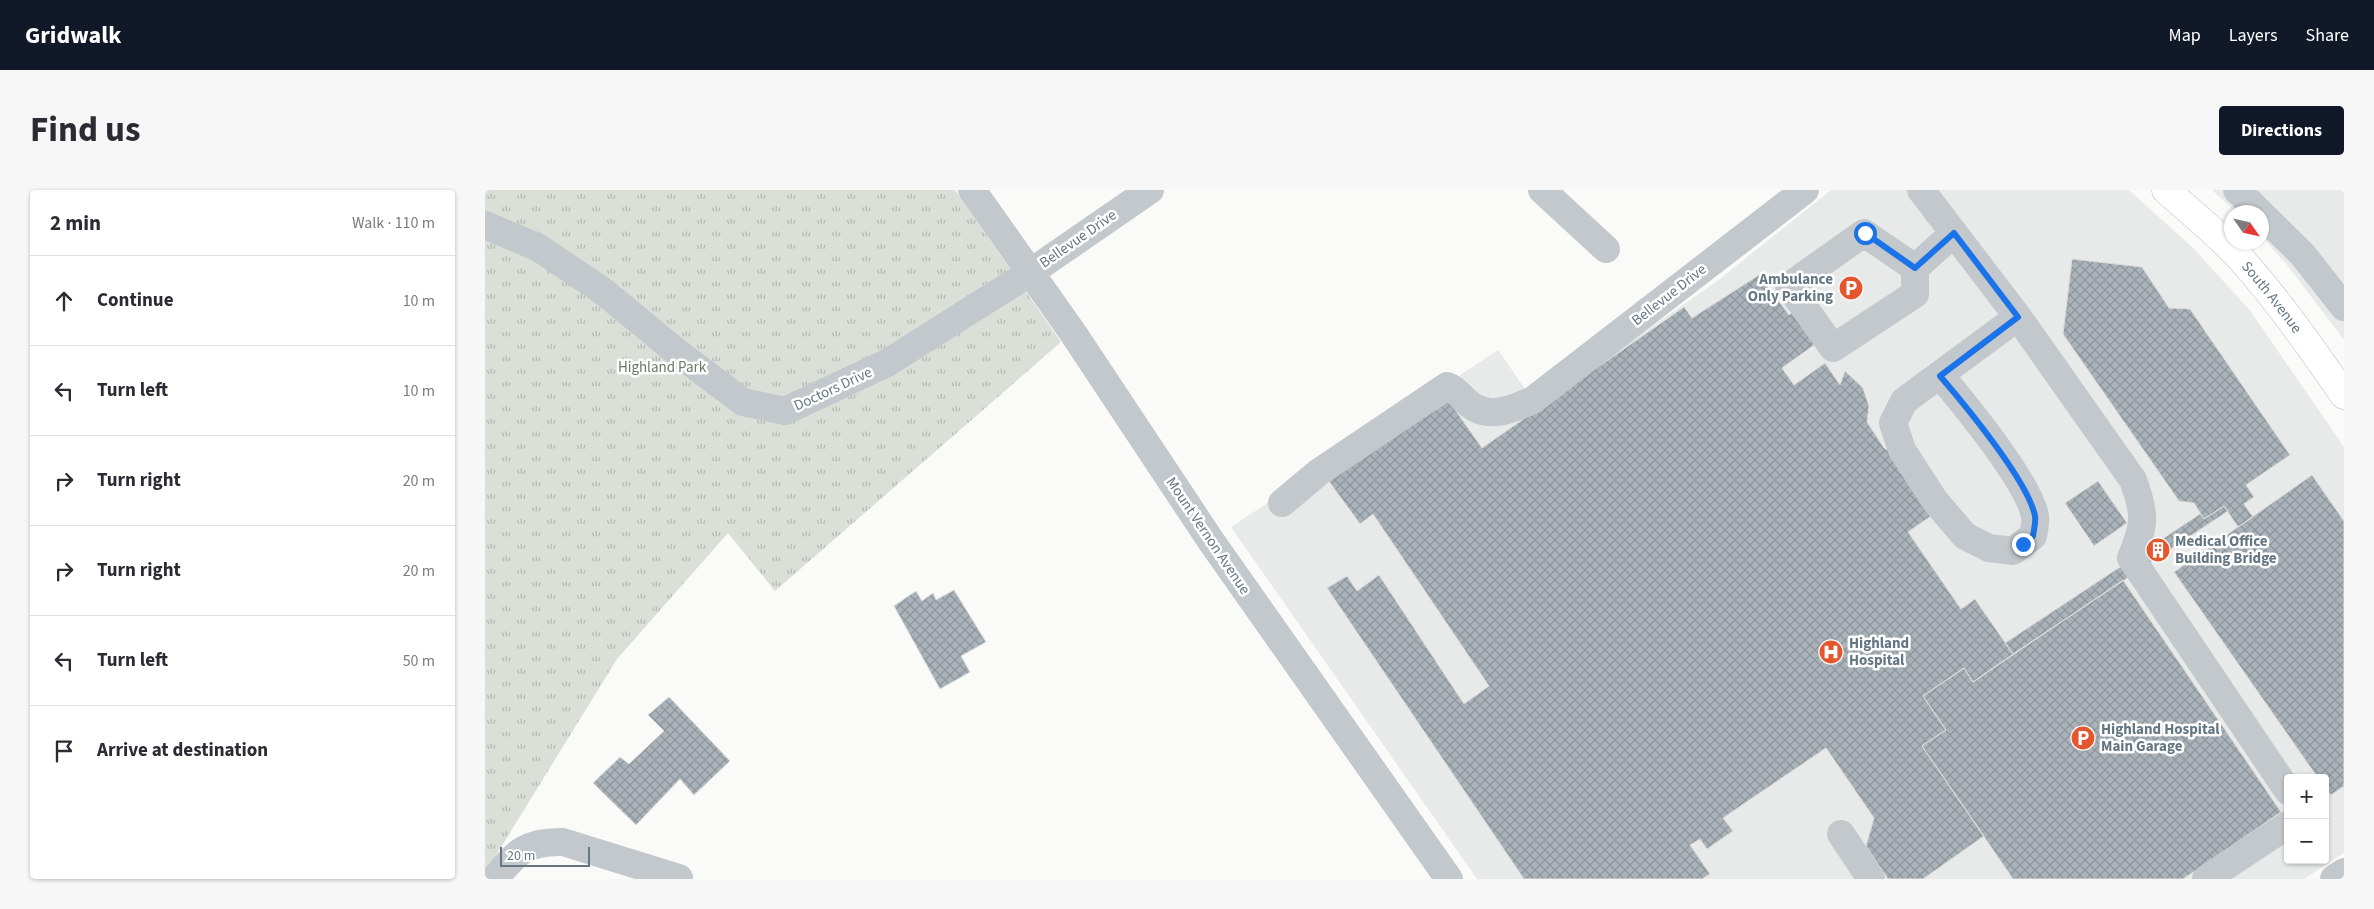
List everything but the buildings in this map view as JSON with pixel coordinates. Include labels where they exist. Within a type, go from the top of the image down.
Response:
[{"type":"main road","name":"South Avenue","points":[[2166,190],[2241,259],[2299,329],[2344,395]]},
{"type":"street","name":"Mount Vernon Avenue","points":[[972,190],[1031,272],[1211,541],[1449,879]]},
{"type":"street","name":"Bellevue Drive","points":[[1031,272],[1150,190]]},
{"type":"street","points":[[1542,190],[1606,249]]},
{"type":"street","name":"Bellevue Drive","points":[[1282,503],[1319,472],[1447,386],[1454,388],[1467,403],[1480,411],[1495,413],[1515,408],[1533,400],[1805,190]]},
{"type":"street","points":[[1921,190],[2018,317],[2133,480],[2143,508],[2140,535],[2131,558],[2284,785]]},
{"type":"street","points":[[2237,190],[2303,256],[2344,307]]},
{"type":"street","name":"Doctors Drive","points":[[485,225],[539,248],[604,292],[678,354],[743,402],[785,411],[887,363],[1031,272]]},
{"type":"street","points":[[1915,268],[1865,233],[1789,286],[1833,348],[1915,294],[1915,268],[1954,233]]},
{"type":"street","points":[[1940,376],[1971,413],[2030,499],[2035,518],[2033,536],[2013,551],[1989,548],[1965,536],[1935,501],[1902,450],[1893,423],[1905,401],[2018,317]]},
{"type":"street","points":[[2206,879],[2284,828]]},
{"type":"street","points":[[1841,834],[1871,879]]},
{"type":"street","points":[[495,879],[518,854],[531,844],[546,842],[563,842],[679,878]]},
{"type":"street","points":[[2334,879],[2344,872]]},
{"type":"shaded area","name":"Highland Hospital","points":[[1831,190],[2129,190],[2193,248],[2249,309],[2344,447],[2344,853],[2329,863],[2329,774],[2284,774],[2284,864],[2327,864],[2304,879],[1477,879],[1231,527],[1498,350],[1537,406],[1716,282]]},
{"type":"shaded area","points":[[2212,190],[2344,190],[2344,340],[2288,266],[2269,245],[2269,205],[2228,205]]},
{"type":"green space","name":"Highland Park","points":[[485,190],[955,190],[1061,342],[775,591],[728,533],[617,659],[485,873]]},
{"type":"place","name":"Ambulance Only Parking","points":[[1851,288]]},
{"type":"place","name":"Medical Office Building Bridge","points":[[2158,550]]},
{"type":"place","name":"Highland Hospital","points":[[1831,652]]},
{"type":"place","name":"Highland Hospital Main Garage","points":[[2083,738]]},
{"type":"route","points":[[1865,233],[1915,268],[1954,233],[2018,317],[1940,376],[1971,413],[2030,499],[2035,518],[2033,536],[2023,544]]}]
